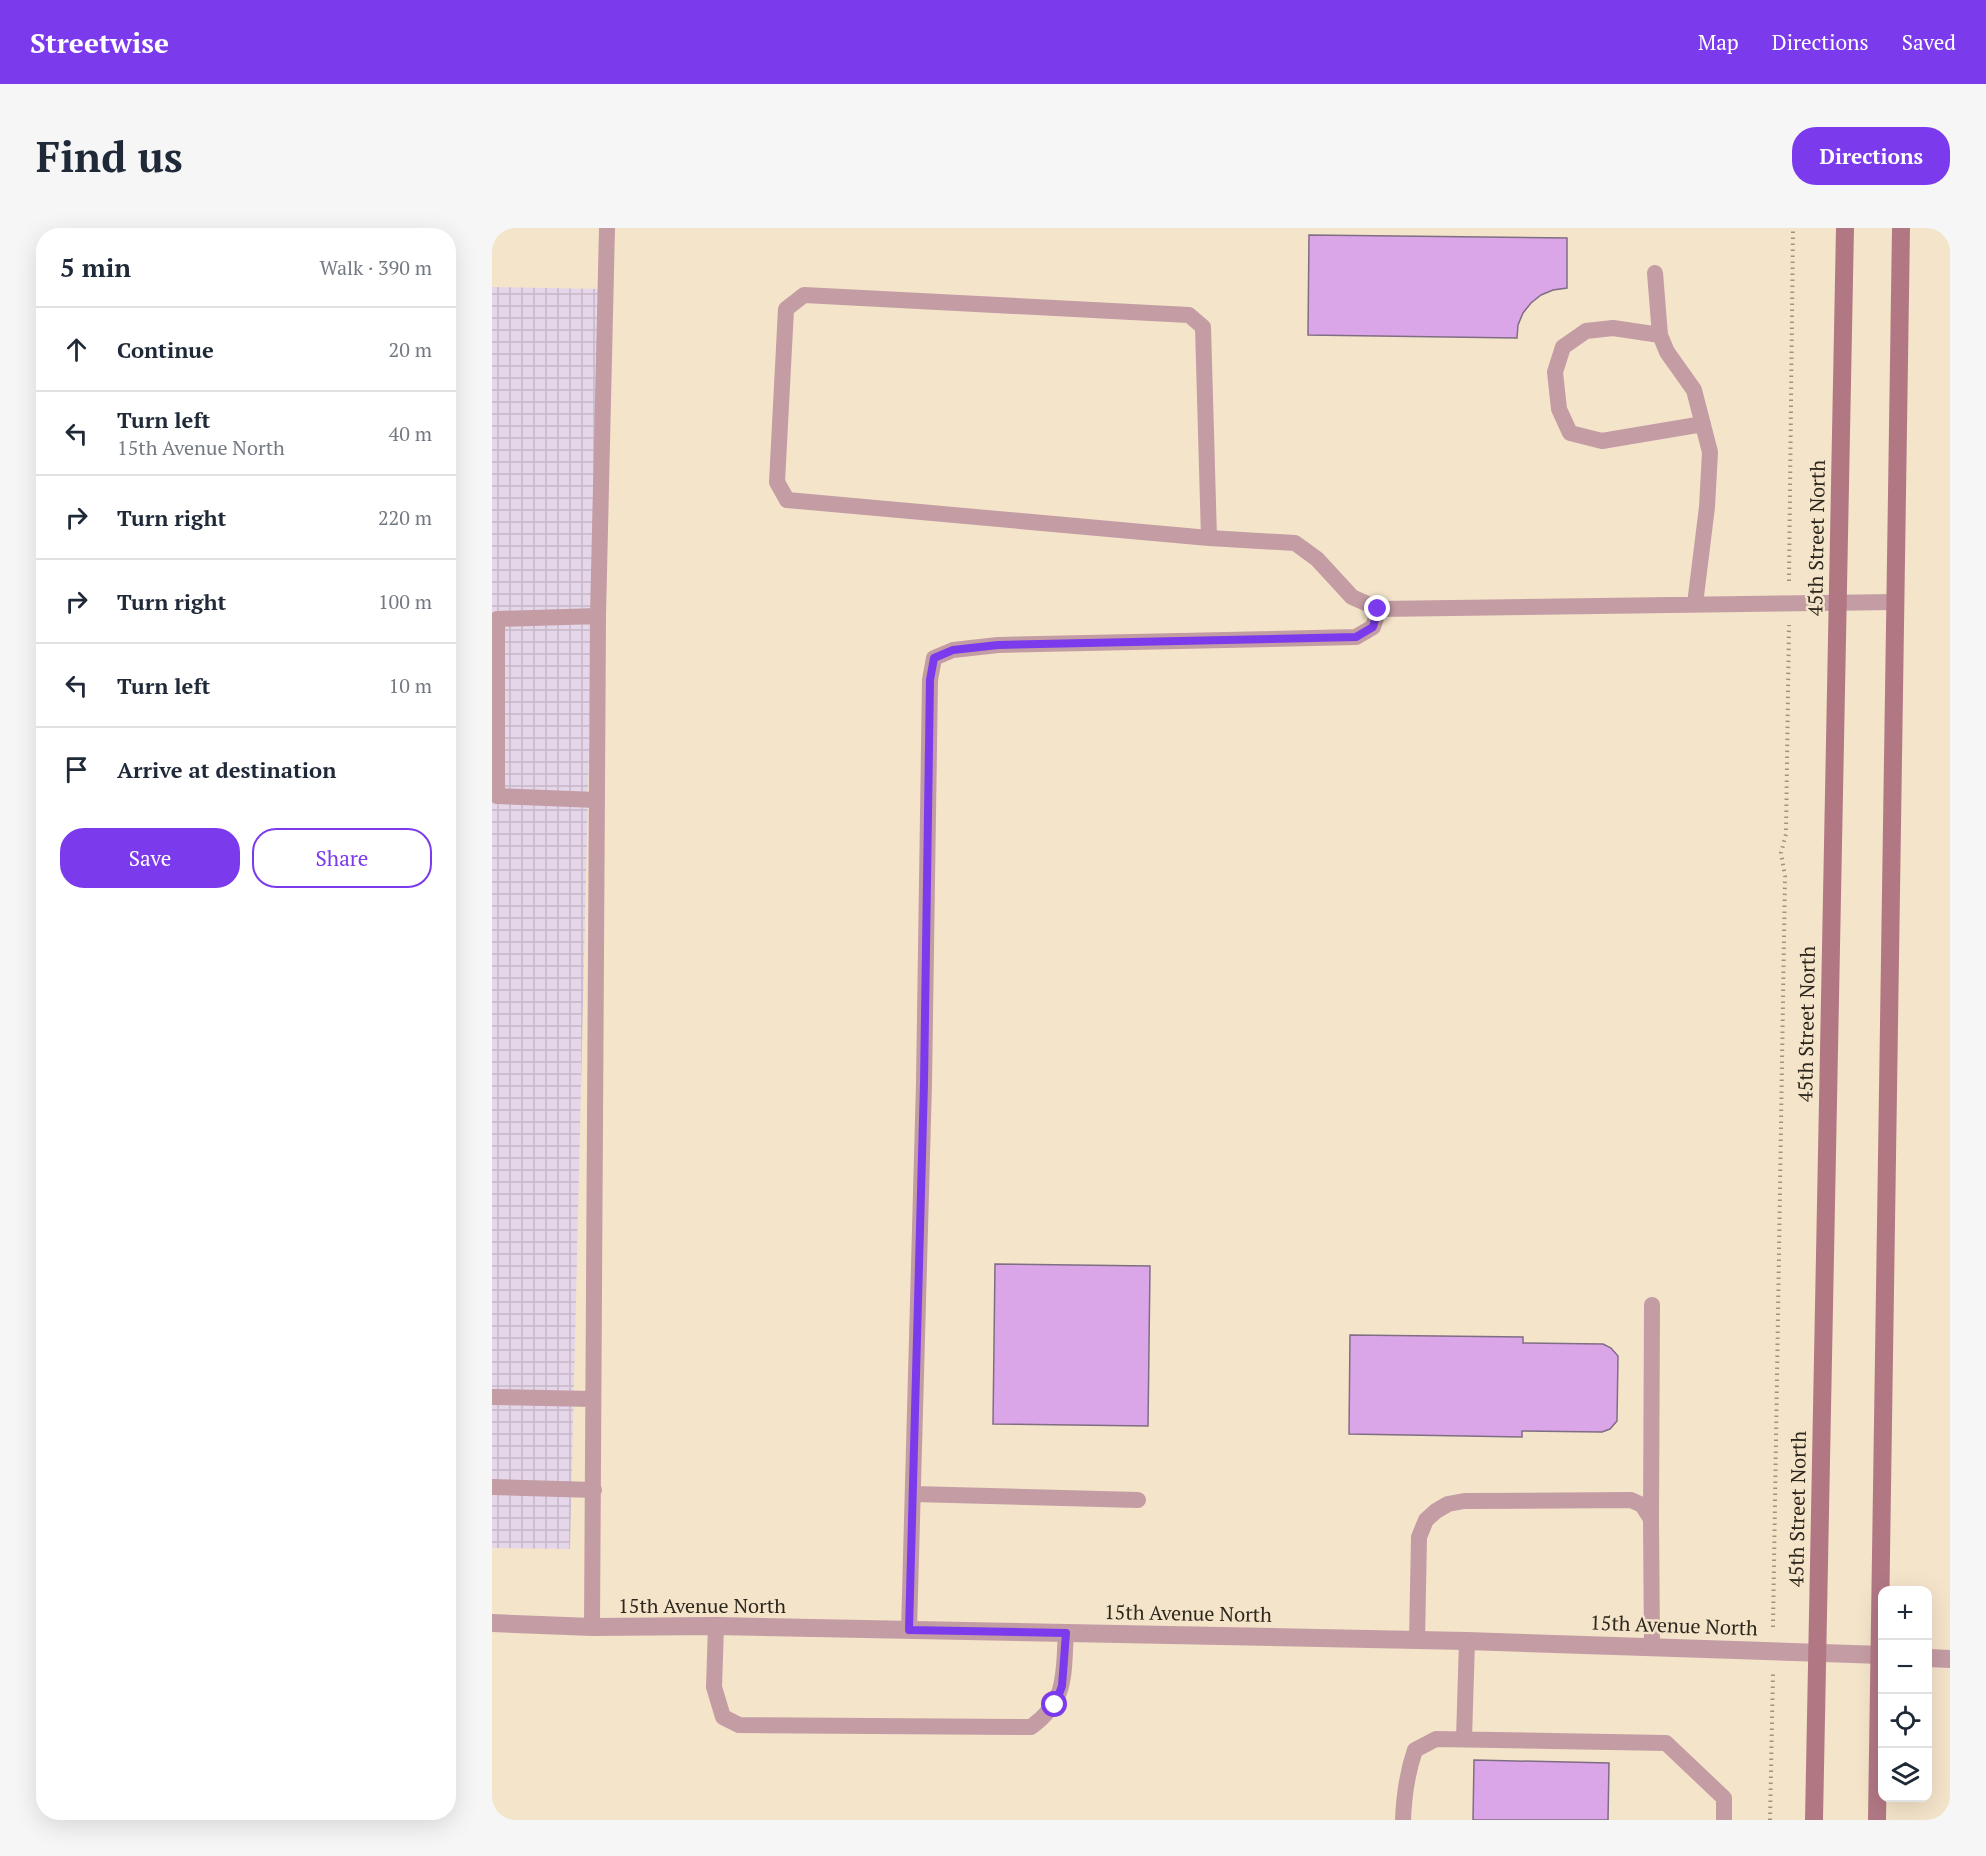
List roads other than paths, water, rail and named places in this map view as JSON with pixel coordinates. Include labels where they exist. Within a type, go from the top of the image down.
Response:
[{"type":"main road","name":"45th Street North","points":[[1814,1820],[1845,228]]},
{"type":"main road","points":[[1881,1640],[1901,228]]},
{"type":"main road","points":[[1877,1820],[1880,1694]]},
{"type":"street","name":"15th Avenue North","points":[[492,1623],[592,1627],[716,1626],[1467,1641],[1878,1655]]},
{"type":"street","points":[[1932,1658],[1950,1659]]},
{"type":"lane","points":[[592,1627],[598,616],[607,228]]},
{"type":"lane","points":[[1655,273],[1660,335],[1667,352],[1694,390],[1710,452],[1707,507],[1695,604]]},
{"type":"lane","points":[[1209,538],[1203,327],[1189,315],[804,295],[786,309],[777,482],[787,500],[1209,538],[1295,543],[1317,559],[1352,597],[1378,609],[1896,602]]},
{"type":"lane","points":[[1660,335],[1613,328],[1586,331],[1563,347],[1556,372],[1560,409],[1570,433],[1602,441],[1703,424]]},
{"type":"lane","points":[[909,1630],[924,1083],[930,680],[934,658],[953,650],[998,645],[1356,637],[1373,627],[1378,609]]},
{"type":"lane","points":[[597,800],[497,796],[497,619],[598,616]]},
{"type":"lane","points":[[1652,1647],[1653,1305]]},
{"type":"lane","points":[[492,1397],[592,1399]]},
{"type":"lane","points":[[492,1487],[594,1490]]},
{"type":"lane","points":[[913,1494],[1138,1500]]},
{"type":"lane","points":[[1417,1640],[1419,1537],[1426,1520],[1448,1504],[1464,1501],[1631,1500],[1642,1505],[1651,1518]]},
{"type":"lane","points":[[716,1626],[714,1688],[723,1717],[739,1725],[1031,1727],[1055,1705],[1062,1686],[1066,1633]]},
{"type":"lane","points":[[1464,1739],[1467,1641]]},
{"type":"lane","points":[[1403,1820],[1408,1770],[1416,1750],[1436,1739],[1666,1743],[1724,1798],[1724,1820]]}]
